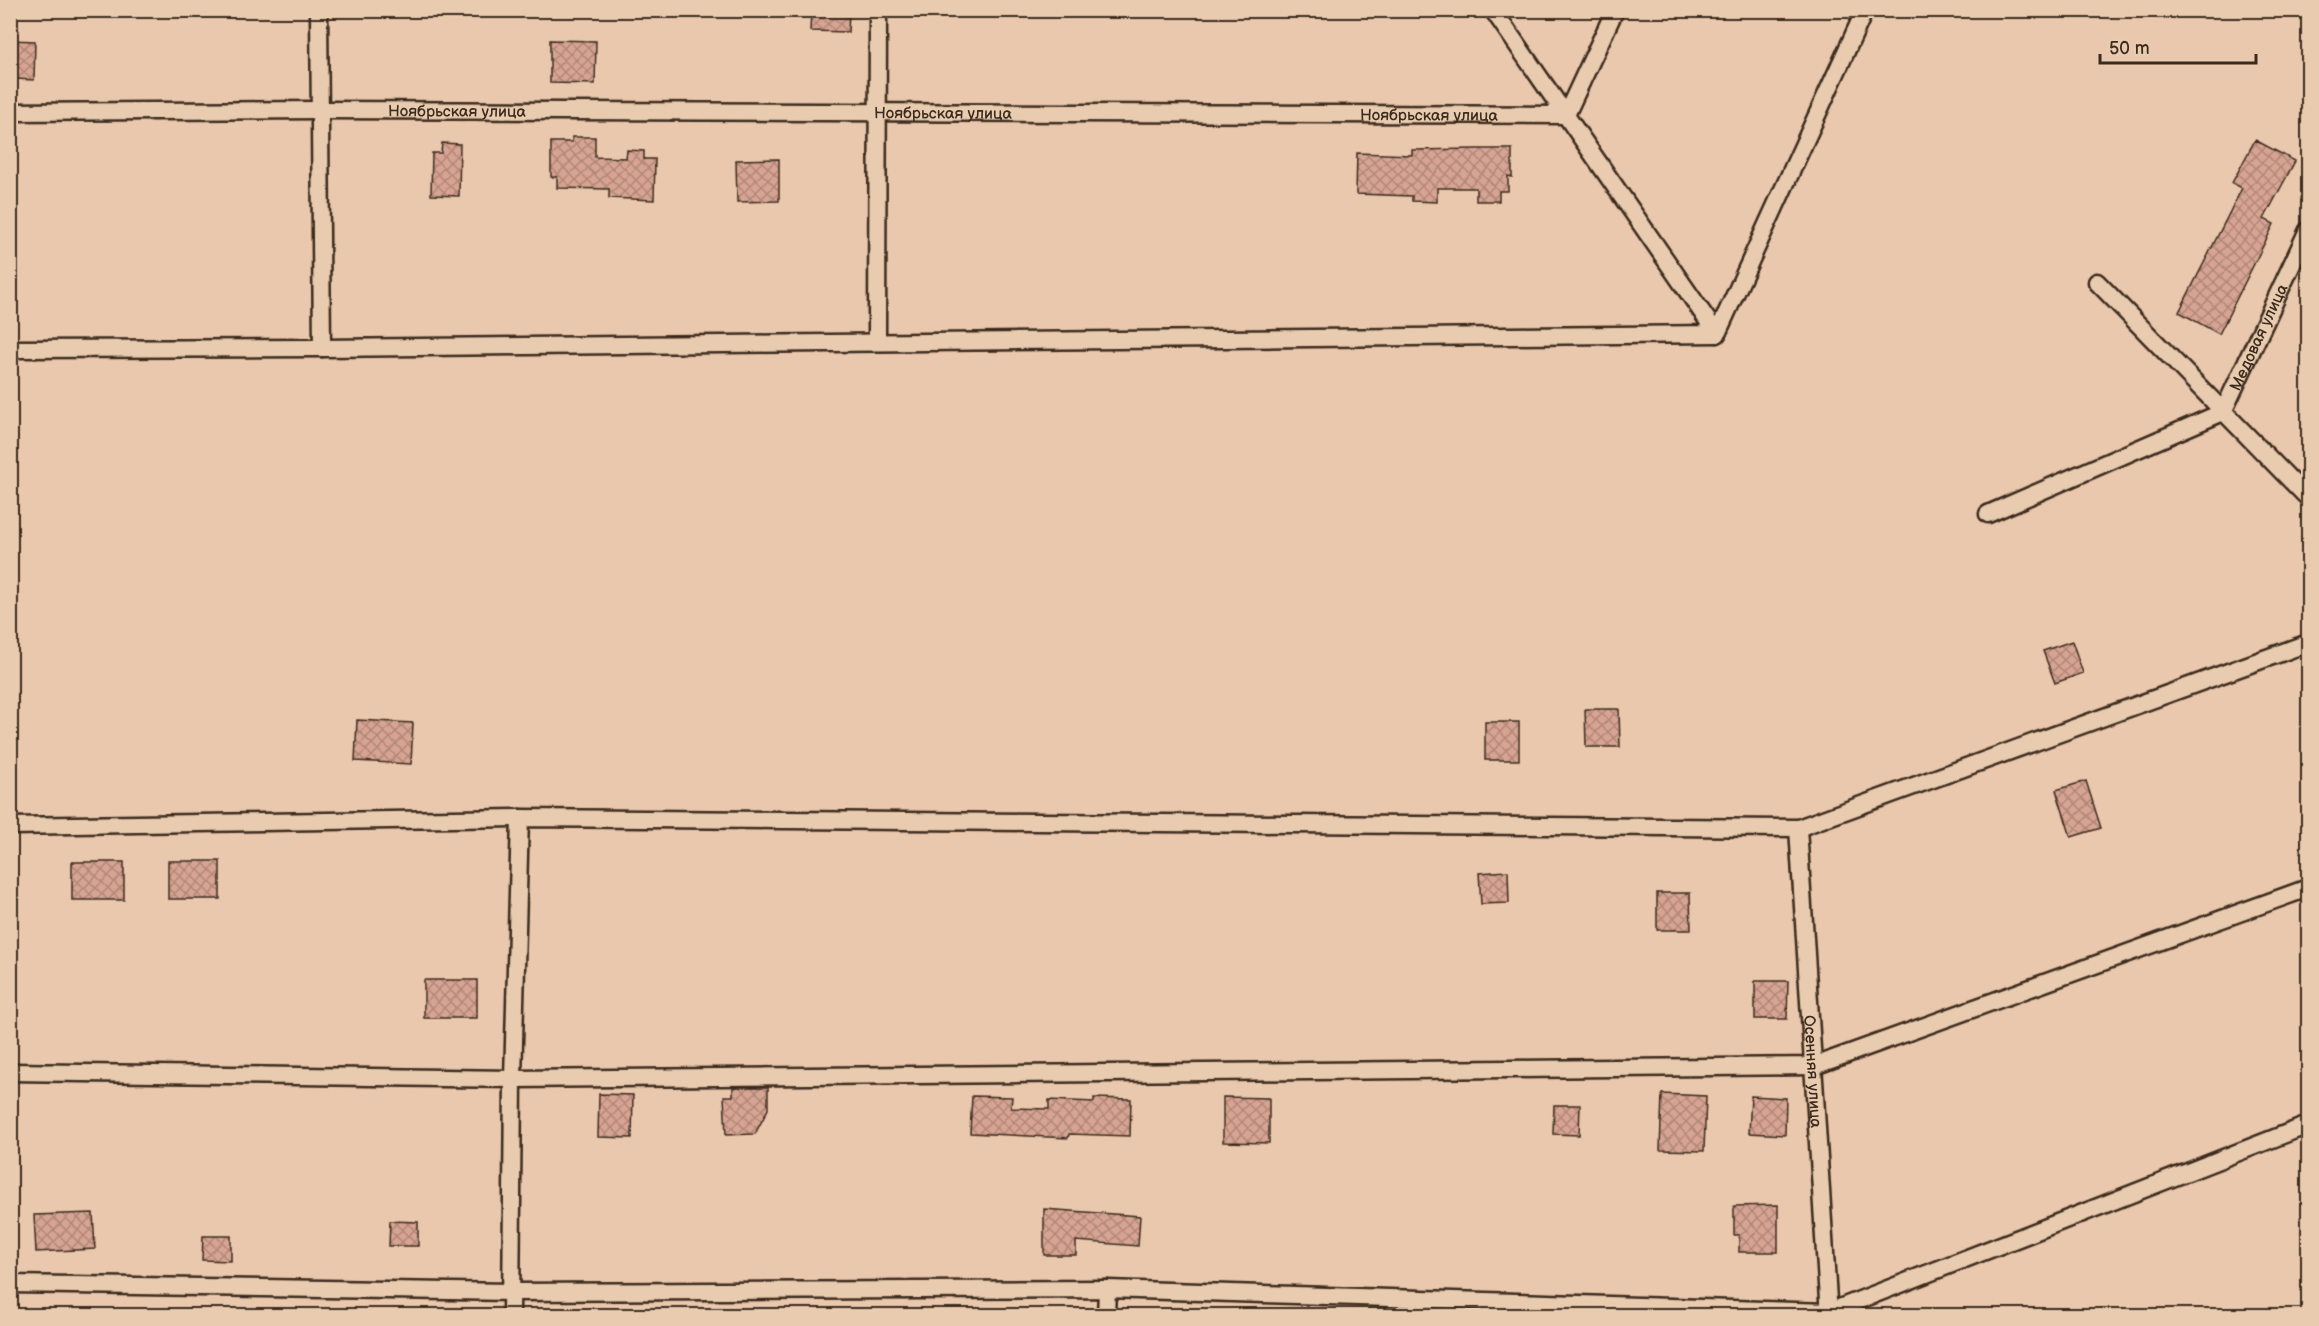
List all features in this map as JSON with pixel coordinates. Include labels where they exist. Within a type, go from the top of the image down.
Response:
[{"type":"street","points":[[318,10],[322,348]]},
{"type":"street","points":[[877,342],[878,10]]},
{"type":"street","points":[[1494,10],[1717,334]]},
{"type":"street","points":[[1566,116],[1615,10]]},
{"type":"street","points":[[1717,334],[1865,10]]},
{"type":"street","name":"Ноябрьская улица","points":[[10,112],[320,110],[1566,116]]},
{"type":"street","name":"Медовая улица","points":[[2223,412],[2308,230]]},
{"type":"street","points":[[2097,282],[2308,498]]},
{"type":"street","points":[[10,349],[1717,334]]},
{"type":"street","points":[[1988,514],[2223,412]]},
{"type":"street","points":[[10,826],[520,818],[1798,828],[2308,643]]},
{"type":"street","points":[[512,1316],[513,1079],[520,818]]},
{"type":"street","name":"Осенняя улица","points":[[1798,828],[1829,1314]]},
{"type":"street","points":[[10,1072],[513,1079],[1814,1066],[2308,888]]},
{"type":"street","points":[[10,1284],[512,1292],[1107,1288],[1829,1314],[2308,1125]]},
{"type":"street","points":[[1106,1316],[1107,1288]]},
{"type":"building","points":[[811,11],[849,12],[848,32],[810,31]]},
{"type":"building","points":[[10,40],[35,41],[34,80],[16,79],[16,69],[10,69]]},
{"type":"building","points":[[550,40],[596,41],[595,84],[550,83]]},
{"type":"building","points":[[572,137],[595,137],[595,157],[626,158],[627,150],[644,151],[644,159],[655,159],[654,200],[609,198],[609,189],[557,188],[557,177],[551,177],[551,142],[572,142]]},
{"type":"building","points":[[2255,140],[2295,161],[2264,219],[2274,224],[2219,334],[2179,312],[2242,188],[2232,183]]},
{"type":"building","points":[[442,143],[460,144],[459,196],[431,195],[432,153],[441,153]]},
{"type":"building","points":[[1512,149],[1512,177],[1508,176],[1508,191],[1499,191],[1499,201],[1476,201],[1476,188],[1437,188],[1437,202],[1412,201],[1412,196],[1356,194],[1357,153],[1412,155],[1412,150]]},
{"type":"building","points":[[779,159],[779,201],[737,202],[736,160]]},
{"type":"building","points":[[2072,641],[2083,673],[2055,683],[2043,651]]},
{"type":"building","points":[[1585,709],[1619,709],[1620,747],[1586,747]]},
{"type":"building","points":[[357,720],[413,723],[411,764],[355,761]]},
{"type":"building","points":[[1485,722],[1519,722],[1519,760],[1485,760]]},
{"type":"building","points":[[2086,781],[2101,828],[2071,837],[2056,790]]},
{"type":"building","points":[[168,861],[220,861],[220,899],[168,899]]},
{"type":"building","points":[[72,862],[124,862],[124,900],[72,900]]},
{"type":"building","points":[[1508,871],[1509,903],[1481,904],[1479,873]]},
{"type":"building","points":[[1657,893],[1690,893],[1691,930],[1657,930]]},
{"type":"building","points":[[424,980],[477,980],[477,1018],[424,1018]]},
{"type":"building","points":[[1755,981],[1788,981],[1787,1019],[1755,1019]]},
{"type":"building","points":[[733,1087],[768,1087],[768,1109],[755,1134],[726,1135],[724,1096],[733,1096]]},
{"type":"building","points":[[599,1094],[633,1095],[632,1138],[598,1137]]},
{"type":"building","points":[[1662,1094],[1706,1096],[1704,1151],[1660,1150]]},
{"type":"building","points":[[972,1096],[1012,1097],[1011,1108],[1049,1109],[1049,1100],[1094,1102],[1094,1098],[1131,1099],[1130,1136],[1069,1134],[1068,1138],[970,1133]]},
{"type":"building","points":[[1751,1096],[1786,1098],[1785,1135],[1749,1133]]},
{"type":"building","points":[[1223,1097],[1269,1098],[1269,1143],[1223,1142]]},
{"type":"building","points":[[1554,1105],[1580,1105],[1579,1135],[1553,1134]]},
{"type":"building","points":[[1778,1205],[1778,1252],[1739,1252],[1739,1235],[1734,1235],[1734,1206]]},
{"type":"building","points":[[1044,1209],[1140,1216],[1138,1246],[1076,1241],[1076,1255],[1044,1255]]},
{"type":"building","points":[[93,1213],[95,1249],[36,1252],[34,1215]]},
{"type":"building","points":[[390,1221],[418,1222],[418,1246],[389,1246]]},
{"type":"building","points":[[203,1236],[231,1236],[231,1261],[202,1260]]}]
